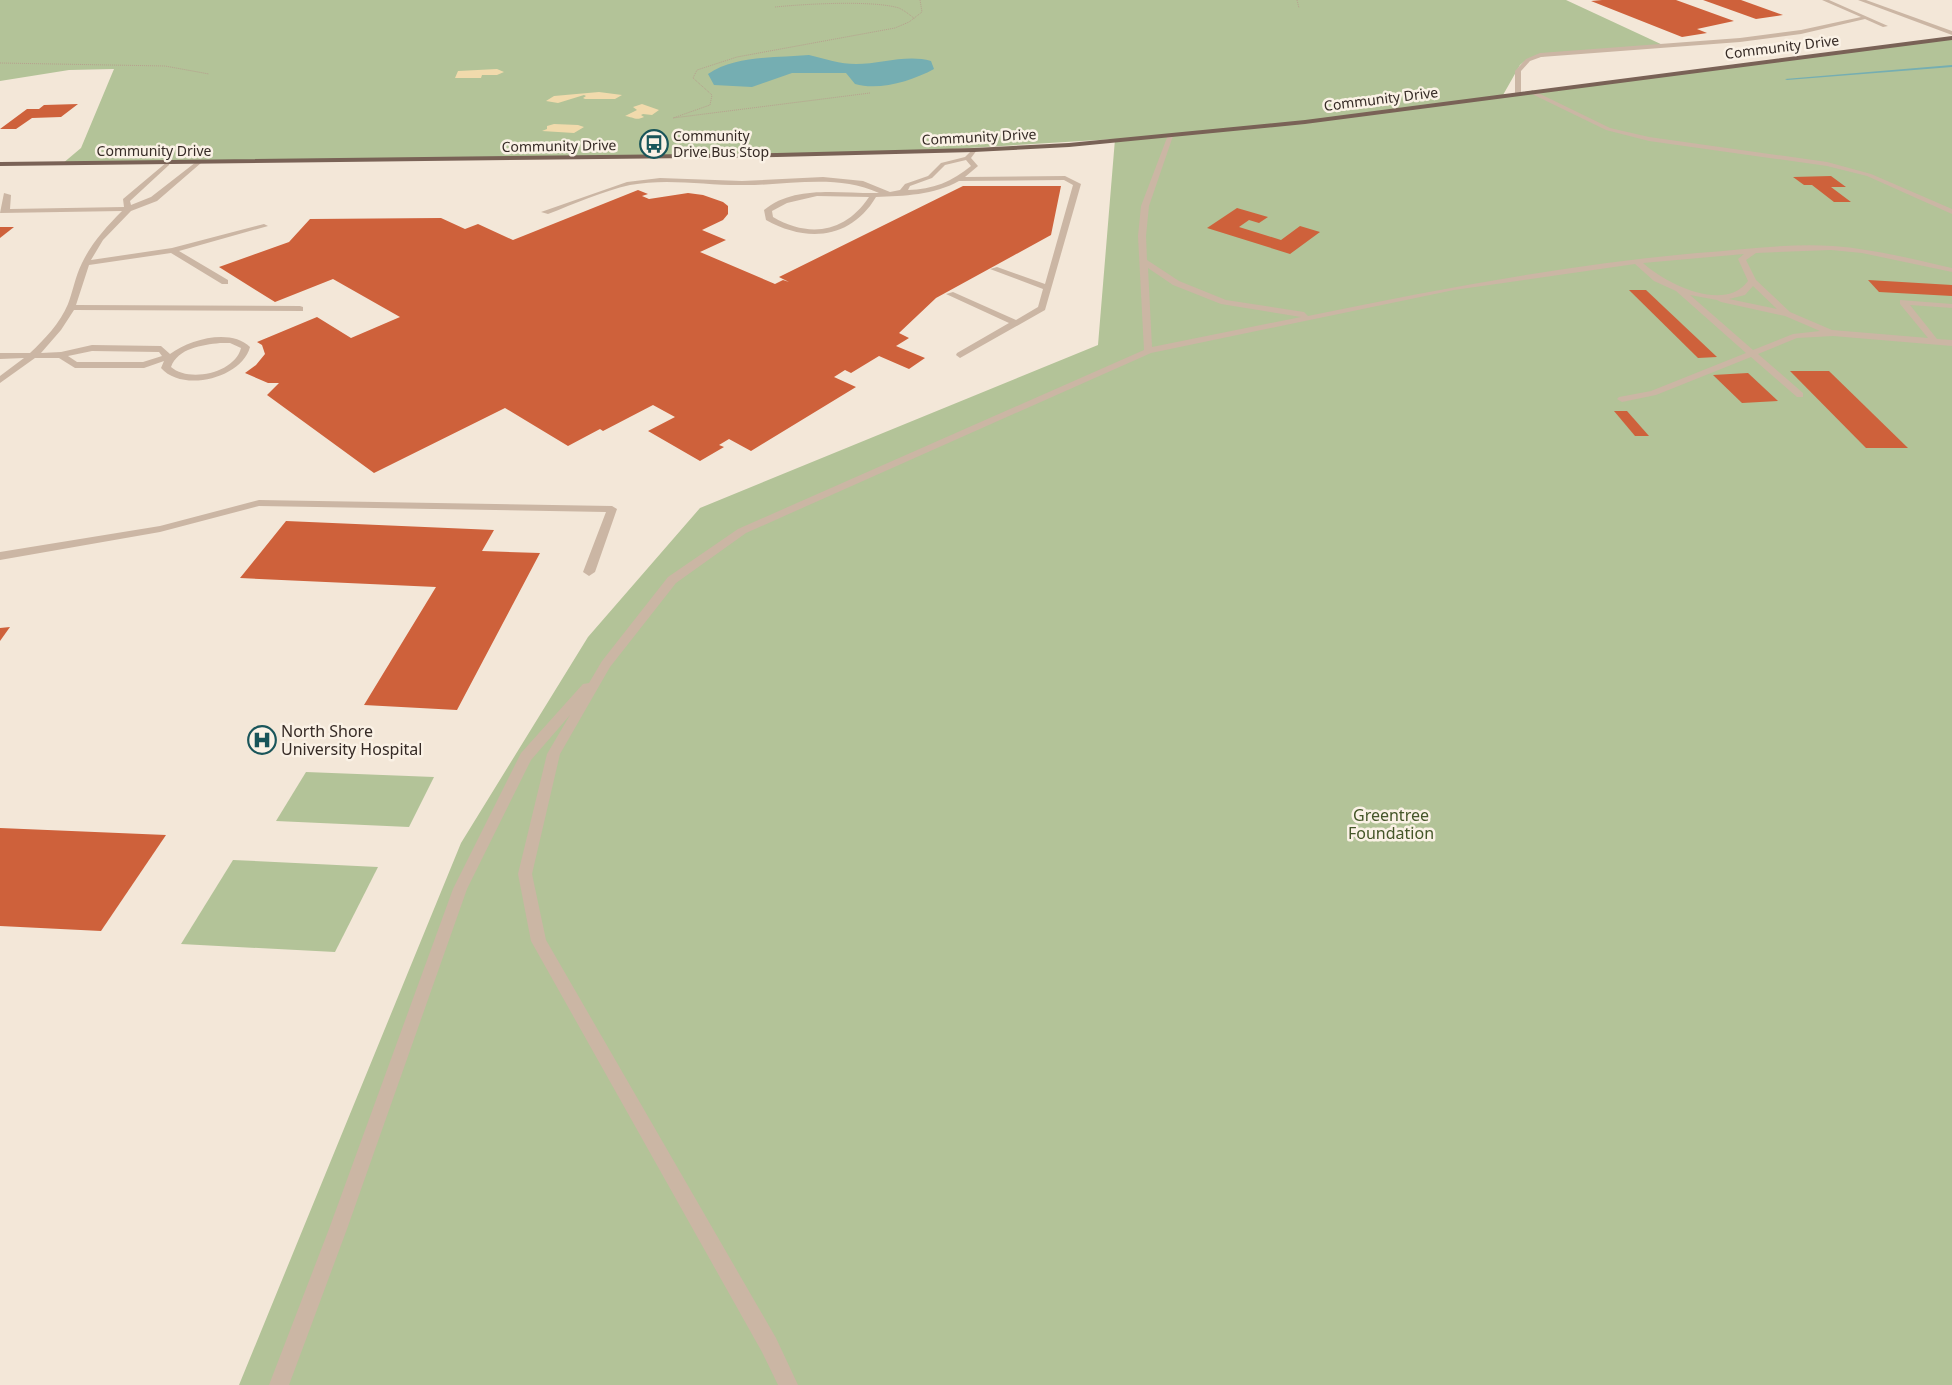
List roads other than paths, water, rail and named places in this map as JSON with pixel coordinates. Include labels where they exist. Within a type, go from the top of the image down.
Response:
[{"type":"main road","name":"Community Drive","points":[[0,164],[167,164],[626,158],[974,150],[1170,136],[1305,122],[1952,38]]},
{"type":"street","points":[[1861,0],[1952,33]]},
{"type":"street","points":[[1828,1],[1844,1]]},
{"type":"street","points":[[1828,1],[1885,26]]},
{"type":"street","points":[[1518,94],[1518,71],[1528,60],[1540,55],[1713,43],[1805,31],[1865,18]]},
{"type":"street","points":[[1695,35],[1713,43]]},
{"type":"street","points":[[1532,92],[1584,119],[1608,129],[1649,138],[1827,164],[1869,175],[1952,212]]},
{"type":"street","points":[[1148,351],[1142,236],[1145,206],[1170,136]]},
{"type":"street","points":[[903,192],[906,185],[930,177],[943,164],[967,158],[974,150]]},
{"type":"street","points":[[960,179],[975,166],[967,158]]},
{"type":"street","points":[[7,195],[3,211],[128,209],[154,199],[198,163]]},
{"type":"street","points":[[128,209],[126,201],[167,164]]},
{"type":"street","points":[[873,197],[868,206],[856,217],[832,230],[810,233],[789,230],[768,218],[768,210],[779,202],[796,197],[847,192],[873,197],[903,192],[921,193],[960,179],[1065,178],[1077,184],[1042,308],[960,355]]},
{"type":"street","points":[[545,212],[629,183],[660,180],[742,183],[822,179],[862,183],[891,195]]},
{"type":"street","points":[[0,380],[33,356],[53,334],[71,307],[86,263],[102,235],[128,209]]},
{"type":"street","points":[[86,263],[172,250],[264,226]]},
{"type":"street","points":[[279,1385],[338,1229],[460,889],[526,757],[606,664],[672,580],[742,531],[1148,351],[1454,288],[1637,261],[1754,251],[1846,249],[1952,270]]},
{"type":"street","points":[[172,250],[225,282]]},
{"type":"street","points":[[1754,251],[1742,258],[1752,281],[1787,314]]},
{"type":"street","points":[[1143,261],[1176,283],[1224,302],[1313,317]]},
{"type":"street","points":[[1637,261],[1659,281],[1680,291],[1787,314],[1832,333]]},
{"type":"street","points":[[994,269],[1047,288]]},
{"type":"street","points":[[1705,296],[1729,296],[1742,292],[1752,281]]},
{"type":"street","points":[[1680,291],[1800,395]]},
{"type":"street","points":[[950,294],[1016,323]]},
{"type":"street","points":[[1935,342],[1903,302],[1952,306]]},
{"type":"street","points":[[71,307],[300,309]]},
{"type":"street","points":[[1622,400],[1653,393],[1796,336],[1832,333],[1952,343]]},
{"type":"street","points":[[61,355],[75,364],[144,365],[170,357],[194,345],[220,340],[241,343],[246,347],[246,353],[234,365],[211,375],[198,377],[186,378],[169,373],[166,368],[170,357]]},
{"type":"street","points":[[0,356],[61,355],[92,348],[161,349],[170,357]]},
{"type":"street","points":[[0,556],[160,529],[259,503],[612,509],[590,572]]},
{"type":"street","points":[[606,664],[554,754],[525,874],[539,941],[769,1345],[788,1385]]},
{"type":"water","points":[[809,55],[850,64],[922,59],[931,61],[934,69],[906,81],[874,86],[855,84],[846,73],[792,73],[752,87],[714,85],[708,74],[731,63],[744,60]]},
{"type":"waterway","points":[[1787,79],[1952,66]]},
{"type":"place","name":"Community Drive Bus Stop","points":[[654,144]]},
{"type":"place","name":"North Shore University Hospital","points":[[262,740]]},
{"type":"park label","name":"Greentree Foundation","points":[[1391,824]]}]
